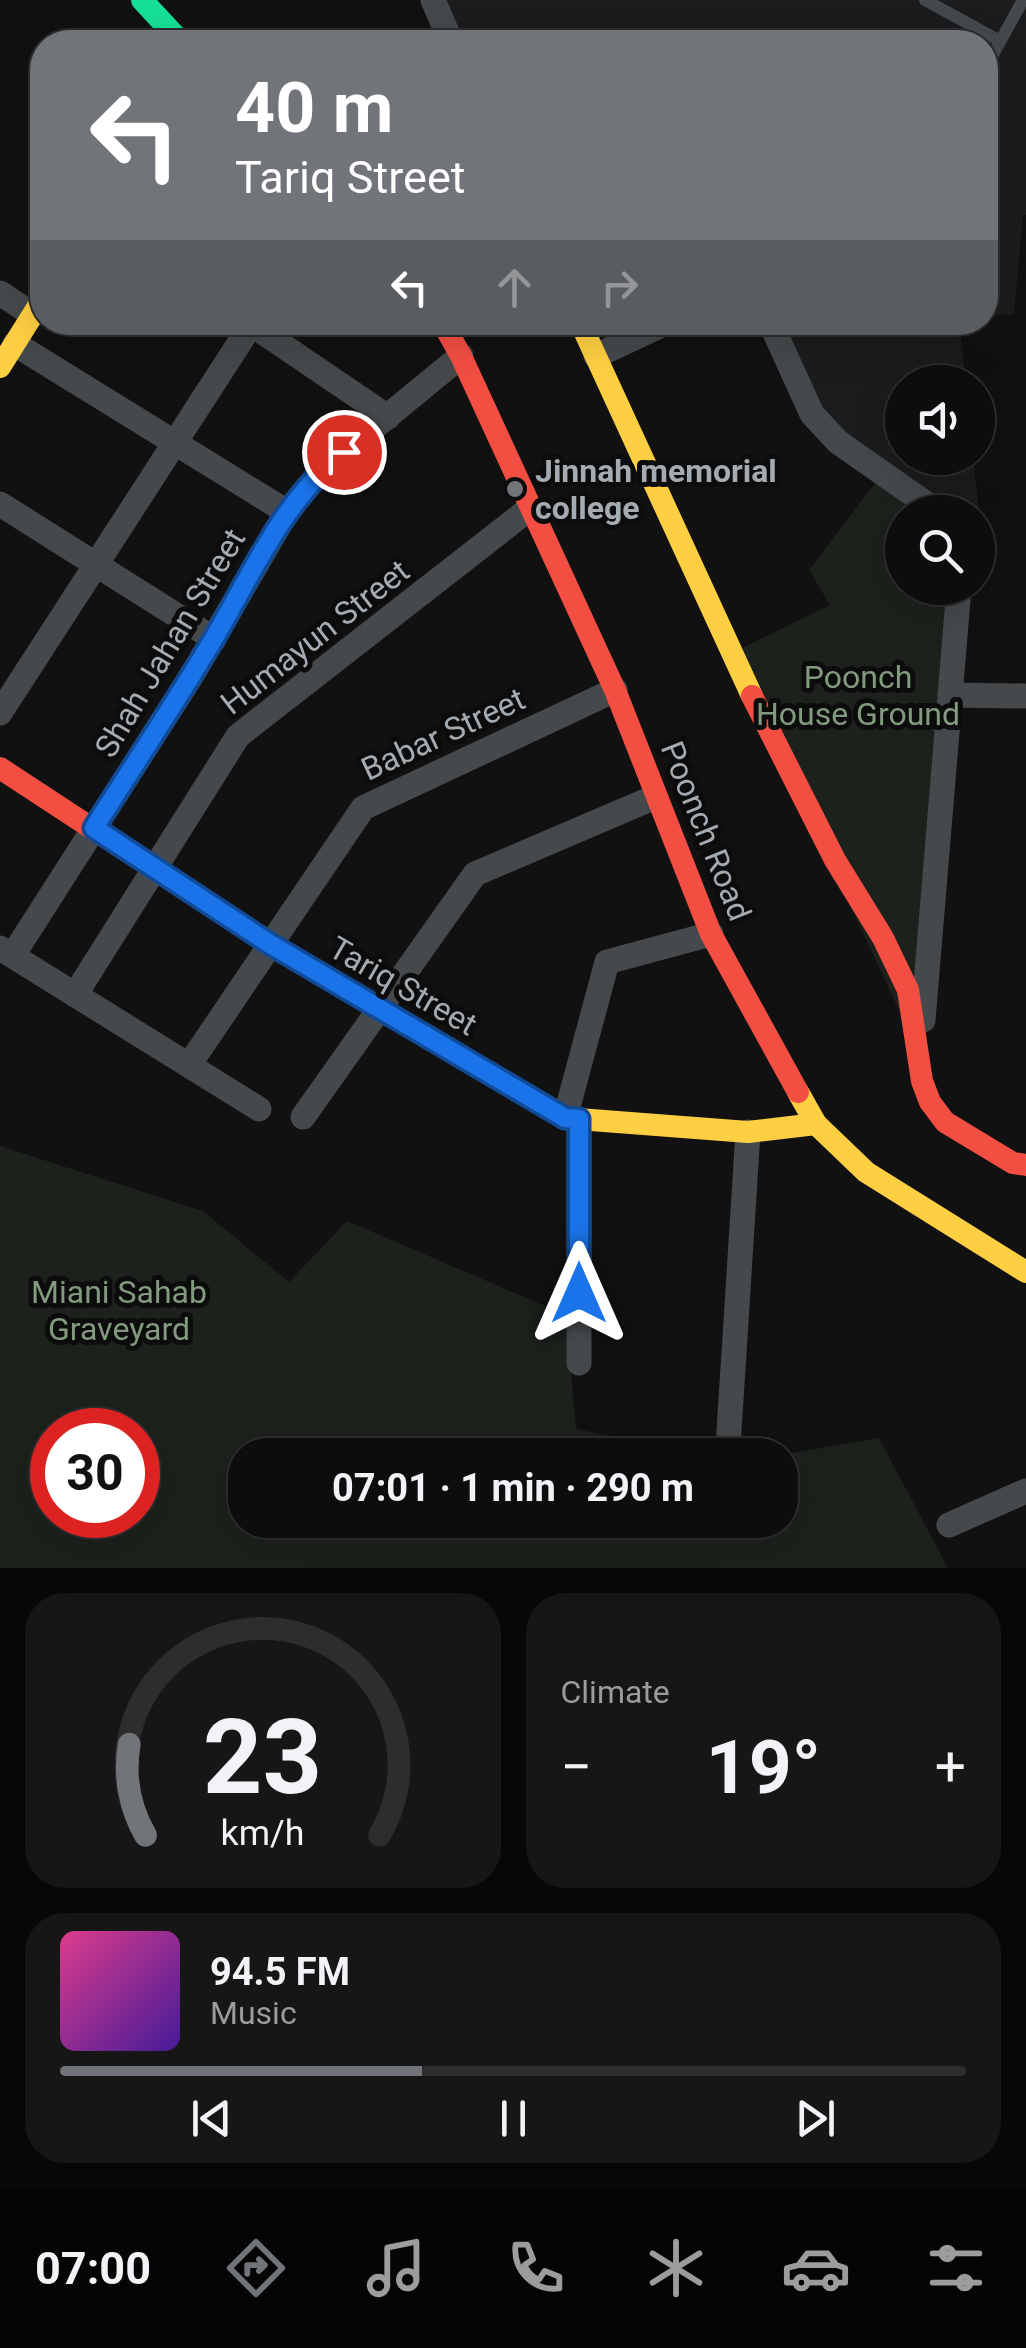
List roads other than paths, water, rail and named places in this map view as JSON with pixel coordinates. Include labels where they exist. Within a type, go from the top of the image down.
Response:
[{"type":"street","points":[[142,0],[170,30]]},
{"type":"street","points":[[433,0],[446,30]]},
{"type":"street","points":[[0,293],[30,305]]},
{"type":"street","points":[[0,368],[30,320]]},
{"type":"street","points":[[0,713],[242,335]]},
{"type":"street","points":[[265,335],[388,417]]},
{"type":"street","name":"Poonch Road","points":[[449,335],[615,690],[712,934],[816,1124],[866,1172],[1026,1272]]},
{"type":"street","points":[[586,335],[745,682],[908,990],[922,1082],[930,1102],[945,1122],[1013,1163],[1026,1164]]},
{"type":"street","points":[[596,356],[640,335]]},
{"type":"street","points":[[776,335],[812,414],[838,442],[914,495]]},
{"type":"street","points":[[14,344],[287,512]]},
{"type":"street","name":"Shah Jahan Street","points":[[6,952],[94,828],[214,639],[287,512],[322,470],[461,356]]},
{"type":"street","points":[[0,504],[214,639]]},
{"type":"street","name":"Humayun Street","points":[[75,995],[238,736],[529,509]]},
{"type":"street","points":[[920,1054],[958,605]]},
{"type":"street","name":"Babar Street","points":[[189,1065],[362,808],[615,690]]},
{"type":"street","points":[[950,695],[1026,696]]},
{"type":"street","name":"Tariq Street","points":[[0,768],[270,944],[572,1118],[748,1132],[816,1124]]},
{"type":"street","points":[[303,1117],[475,874],[655,797]]},
{"type":"street","points":[[579,1363],[572,1118],[606,962],[712,934]]},
{"type":"street","points":[[6,952],[259,1109]]},
{"type":"street","points":[[729,1438],[748,1132]]},
{"type":"street","points":[[949,1525],[1026,1491]]},
{"type":"lane","points":[[998,45],[1023,0]]},
{"type":"lane","points":[[928,1],[980,30]]},
{"type":"place","name":"Jinnah memorial college","points":[[515,489]]},
{"type":"park label","name":"Poonch House Ground","points":[[858,696]]},
{"type":"park label","name":"Miani Sahab Graveyard","points":[[119,1310]]}]
